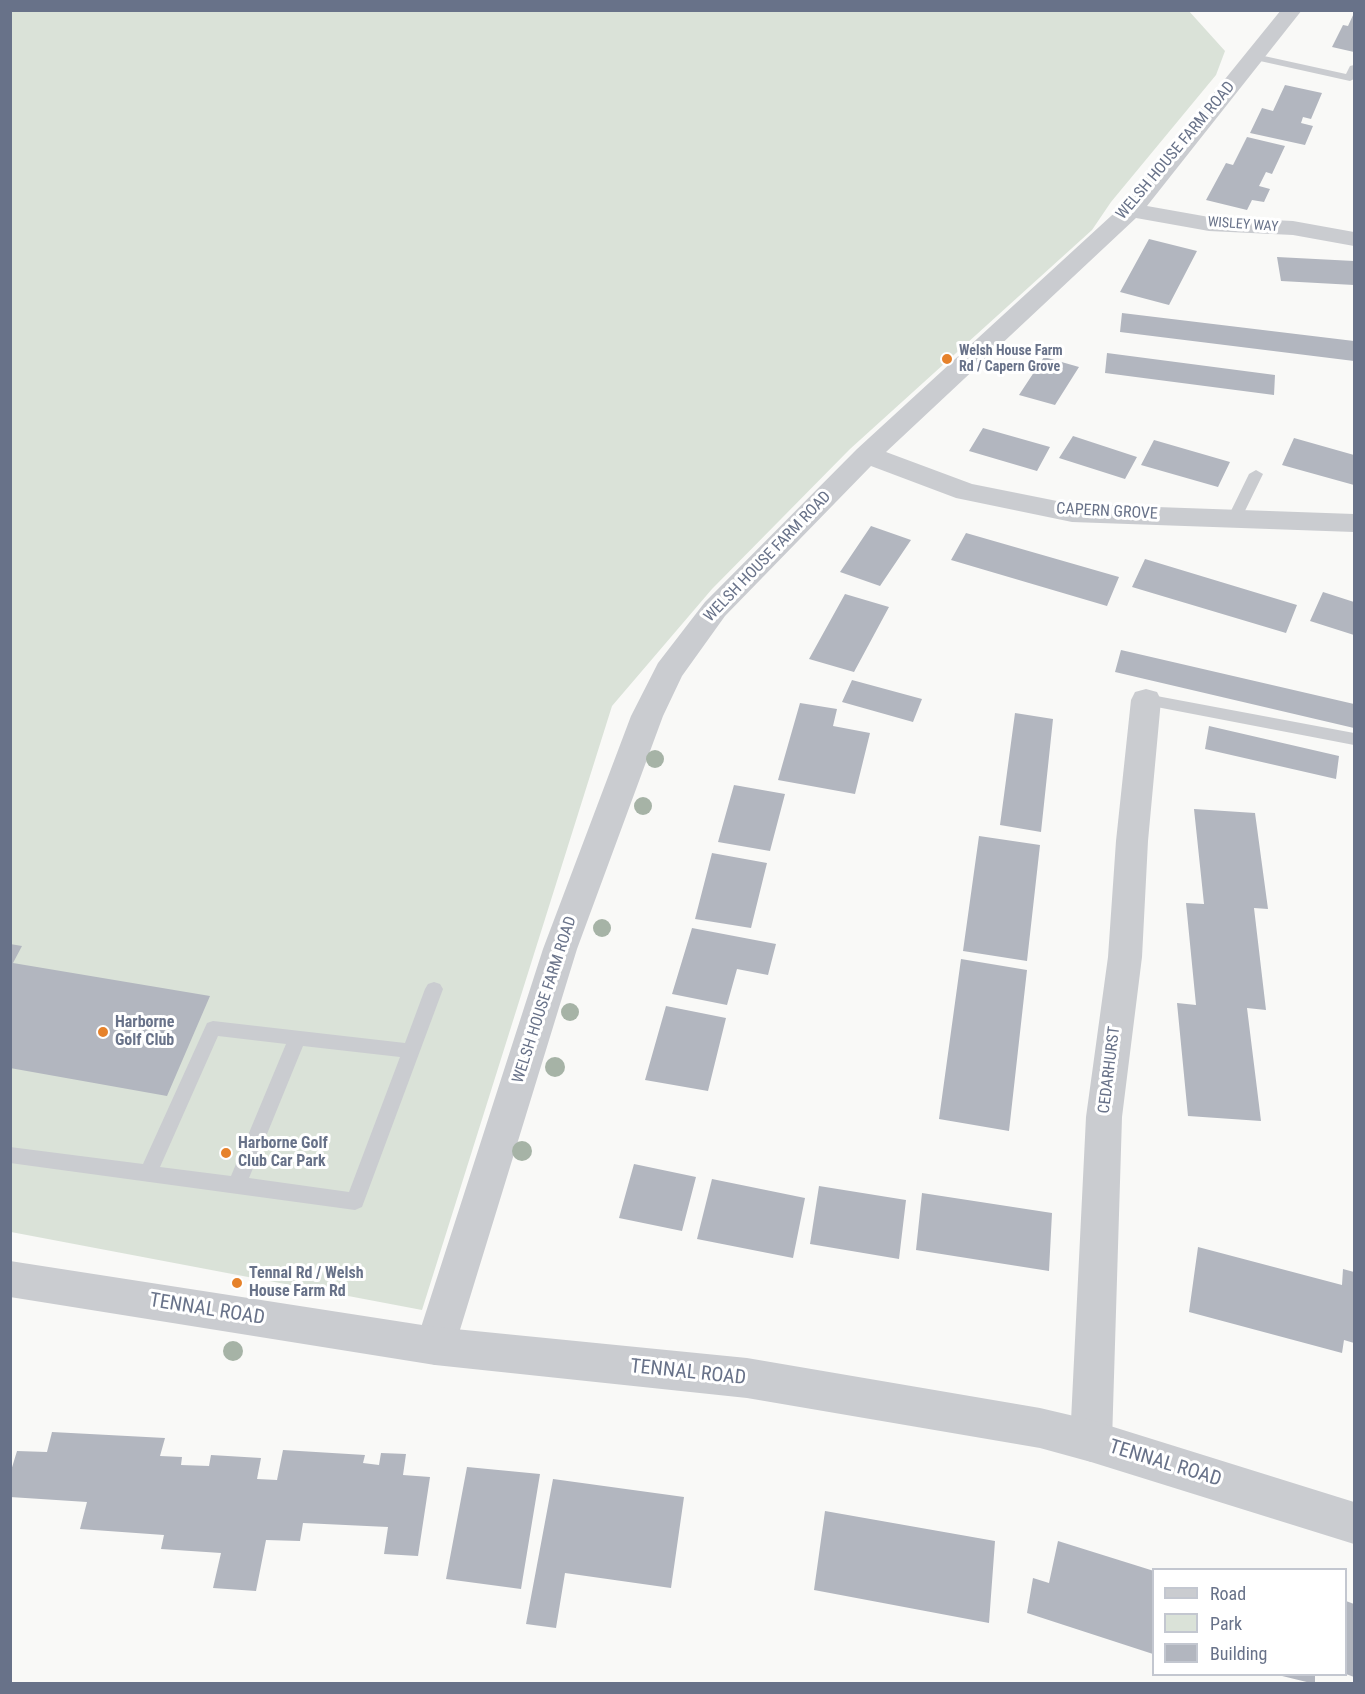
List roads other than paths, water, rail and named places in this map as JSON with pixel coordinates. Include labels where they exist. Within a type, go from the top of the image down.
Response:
[{"type":"street","name":"WELSH HOUSE FARM ROAD","points":[[435,1346],[560,950],[647,716],[669,671],[715,609],[867,455],[1131,210],[1292,10]]},
{"type":"street","name":"WISLEY WAY","points":[[1131,210],[1209,224],[1293,228],[1354,239]]},
{"type":"street","name":"CAPERN GROVE","points":[[867,455],[966,492],[1071,513],[1354,523]]},
{"type":"street","name":"CEDARHURST","points":[[1091,1441],[1104,1117],[1125,957],[1132,841],[1146,700]]},
{"type":"street","name":"TENNAL ROAD","points":[[10,1279],[435,1346],[747,1378],[1040,1428],[1091,1441],[1354,1523]]},
{"type":"lane","points":[[1255,57],[1350,78],[1354,68]]},
{"type":"lane","points":[[1235,518],[1256,474]]},
{"type":"lane","points":[[1146,700],[1354,739]]},
{"type":"lane","points":[[10,1155],[355,1201],[434,989]]},
{"type":"lane","points":[[148,1173],[213,1028],[411,1051]]},
{"type":"lane","points":[[237,1185],[297,1038]]},
{"type":"place","name":"Welsh House Farm Rd / Capern Grove","points":[[947,359]]},
{"type":"place","name":"Harborne Golf Club","points":[[103,1032]]},
{"type":"place","name":"Harborne Golf Club Car Park","points":[[226,1153]]},
{"type":"place","name":"Tennal Rd / Welsh House Farm Rd","points":[[237,1283]]}]
